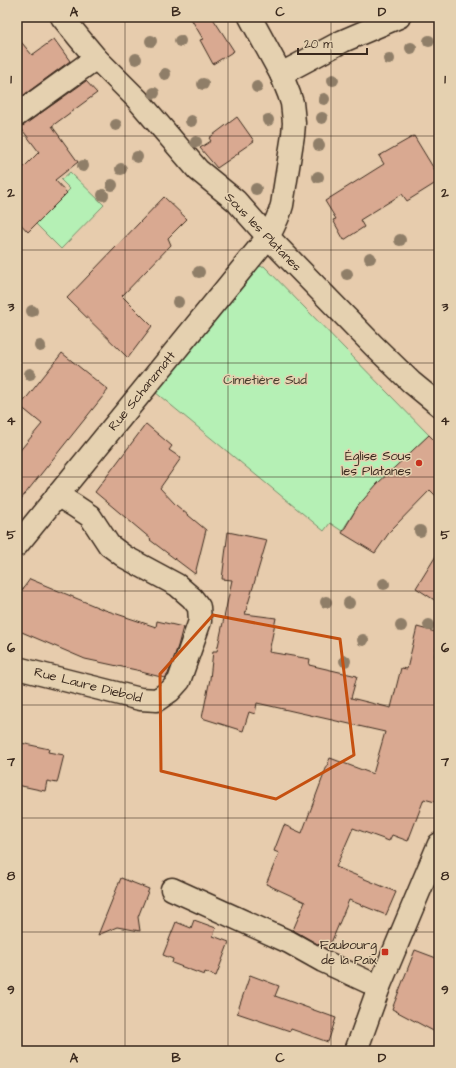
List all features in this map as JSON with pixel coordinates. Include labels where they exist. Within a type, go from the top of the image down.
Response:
[{"type":"street","name":"Sous les Platanes","points":[[62,17],[96,58],[137,99],[198,170],[236,201],[268,237],[394,366],[411,382],[439,404]]},
{"type":"street","name":"Rue Schanzmatt","points":[[17,545],[268,237],[280,215],[294,123],[292,103],[281,74],[250,17]]},
{"type":"street","points":[[281,74],[343,41],[399,17]]},
{"type":"street","points":[[17,115],[96,58]]},
{"type":"street","name":"Rue Laure Diebold","points":[[17,668],[140,700],[157,700],[170,692],[179,681],[200,621],[199,607],[192,598],[177,585],[125,557],[109,545],[90,516],[57,495]]},
{"type":"street","points":[[356,1051],[379,987],[431,887],[439,844]]},
{"type":"street","points":[[172,889],[289,942],[323,961],[379,987]]},
{"type":"highlighted area","points":[[213,615],[340,639],[354,755],[276,799],[161,771],[160,674]]},
{"type":"green space","points":[[70,172],[104,205],[61,249],[36,224],[70,189],[61,180]]},
{"type":"green space","name":"Cimetière Sud","points":[[264,266],[429,435],[378,484],[358,506],[342,531],[330,523],[324,531],[155,392],[256,267]]},
{"type":"building","points":[[190,17],[212,17],[234,51],[213,64],[200,40],[203,39]]},
{"type":"building","points":[[17,37],[32,55],[54,39],[70,61],[17,100]]},
{"type":"building","points":[[86,81],[97,93],[52,126],[78,162],[55,180],[67,193],[28,232],[17,220],[17,174],[39,152],[20,127]]},
{"type":"building","points":[[237,117],[254,141],[217,168],[200,148],[211,141],[209,138]]},
{"type":"building","points":[[414,136],[439,177],[439,181],[407,201],[402,194],[360,220],[364,227],[344,240],[333,220],[336,219],[325,201],[384,164],[379,156]]},
{"type":"building","points":[[164,197],[187,219],[168,238],[171,245],[122,296],[152,326],[128,358],[67,298]]},
{"type":"building","points":[[62,353],[108,390],[17,504],[17,454],[42,424],[20,406]]},
{"type":"building","points":[[146,424],[172,446],[169,450],[181,458],[160,488],[176,505],[206,530],[195,574],[150,540],[151,539],[95,492]]},
{"type":"building","points":[[429,435],[439,445],[439,499],[430,490],[391,530],[375,553],[342,533],[358,506],[377,484]]},
{"type":"building","points":[[228,532],[267,540],[245,614],[276,618],[269,652],[310,659],[309,665],[357,676],[351,698],[391,708],[401,668],[407,669],[417,627],[439,633],[434,658],[439,660],[439,789],[435,802],[424,799],[408,841],[392,835],[389,841],[353,828],[336,867],[396,892],[386,915],[349,900],[328,950],[293,930],[305,902],[266,884],[279,853],[274,851],[284,825],[302,833],[330,758],[373,774],[385,732],[257,703],[255,714],[249,712],[243,731],[202,718],[210,679],[213,651],[217,651],[232,580],[222,579]]},
{"type":"building","points":[[439,551],[439,603],[416,588]]},
{"type":"building","points":[[30,579],[102,609],[156,627],[157,621],[183,627],[168,674],[165,678],[141,671],[85,659],[17,630],[17,597]]},
{"type":"building","points":[[21,743],[49,749],[48,752],[64,755],[57,783],[47,781],[45,791],[17,785],[17,758]]},
{"type":"building","points":[[121,878],[149,889],[138,917],[140,931],[117,927],[98,935]]},
{"type":"building","points":[[194,920],[216,928],[213,936],[229,942],[216,976],[205,972],[204,975],[172,963],[173,959],[163,955],[176,922],[191,928]]},
{"type":"building","points":[[415,950],[439,959],[439,1034],[392,1009]]},
{"type":"building","points":[[250,975],[279,986],[275,996],[336,1018],[328,1042],[237,1013]]},
{"type":"place","name":"Église Sous les Platanes","points":[[419,463]]},
{"type":"place","name":"Faubourg de la Paix","points":[[385,952]]}]
